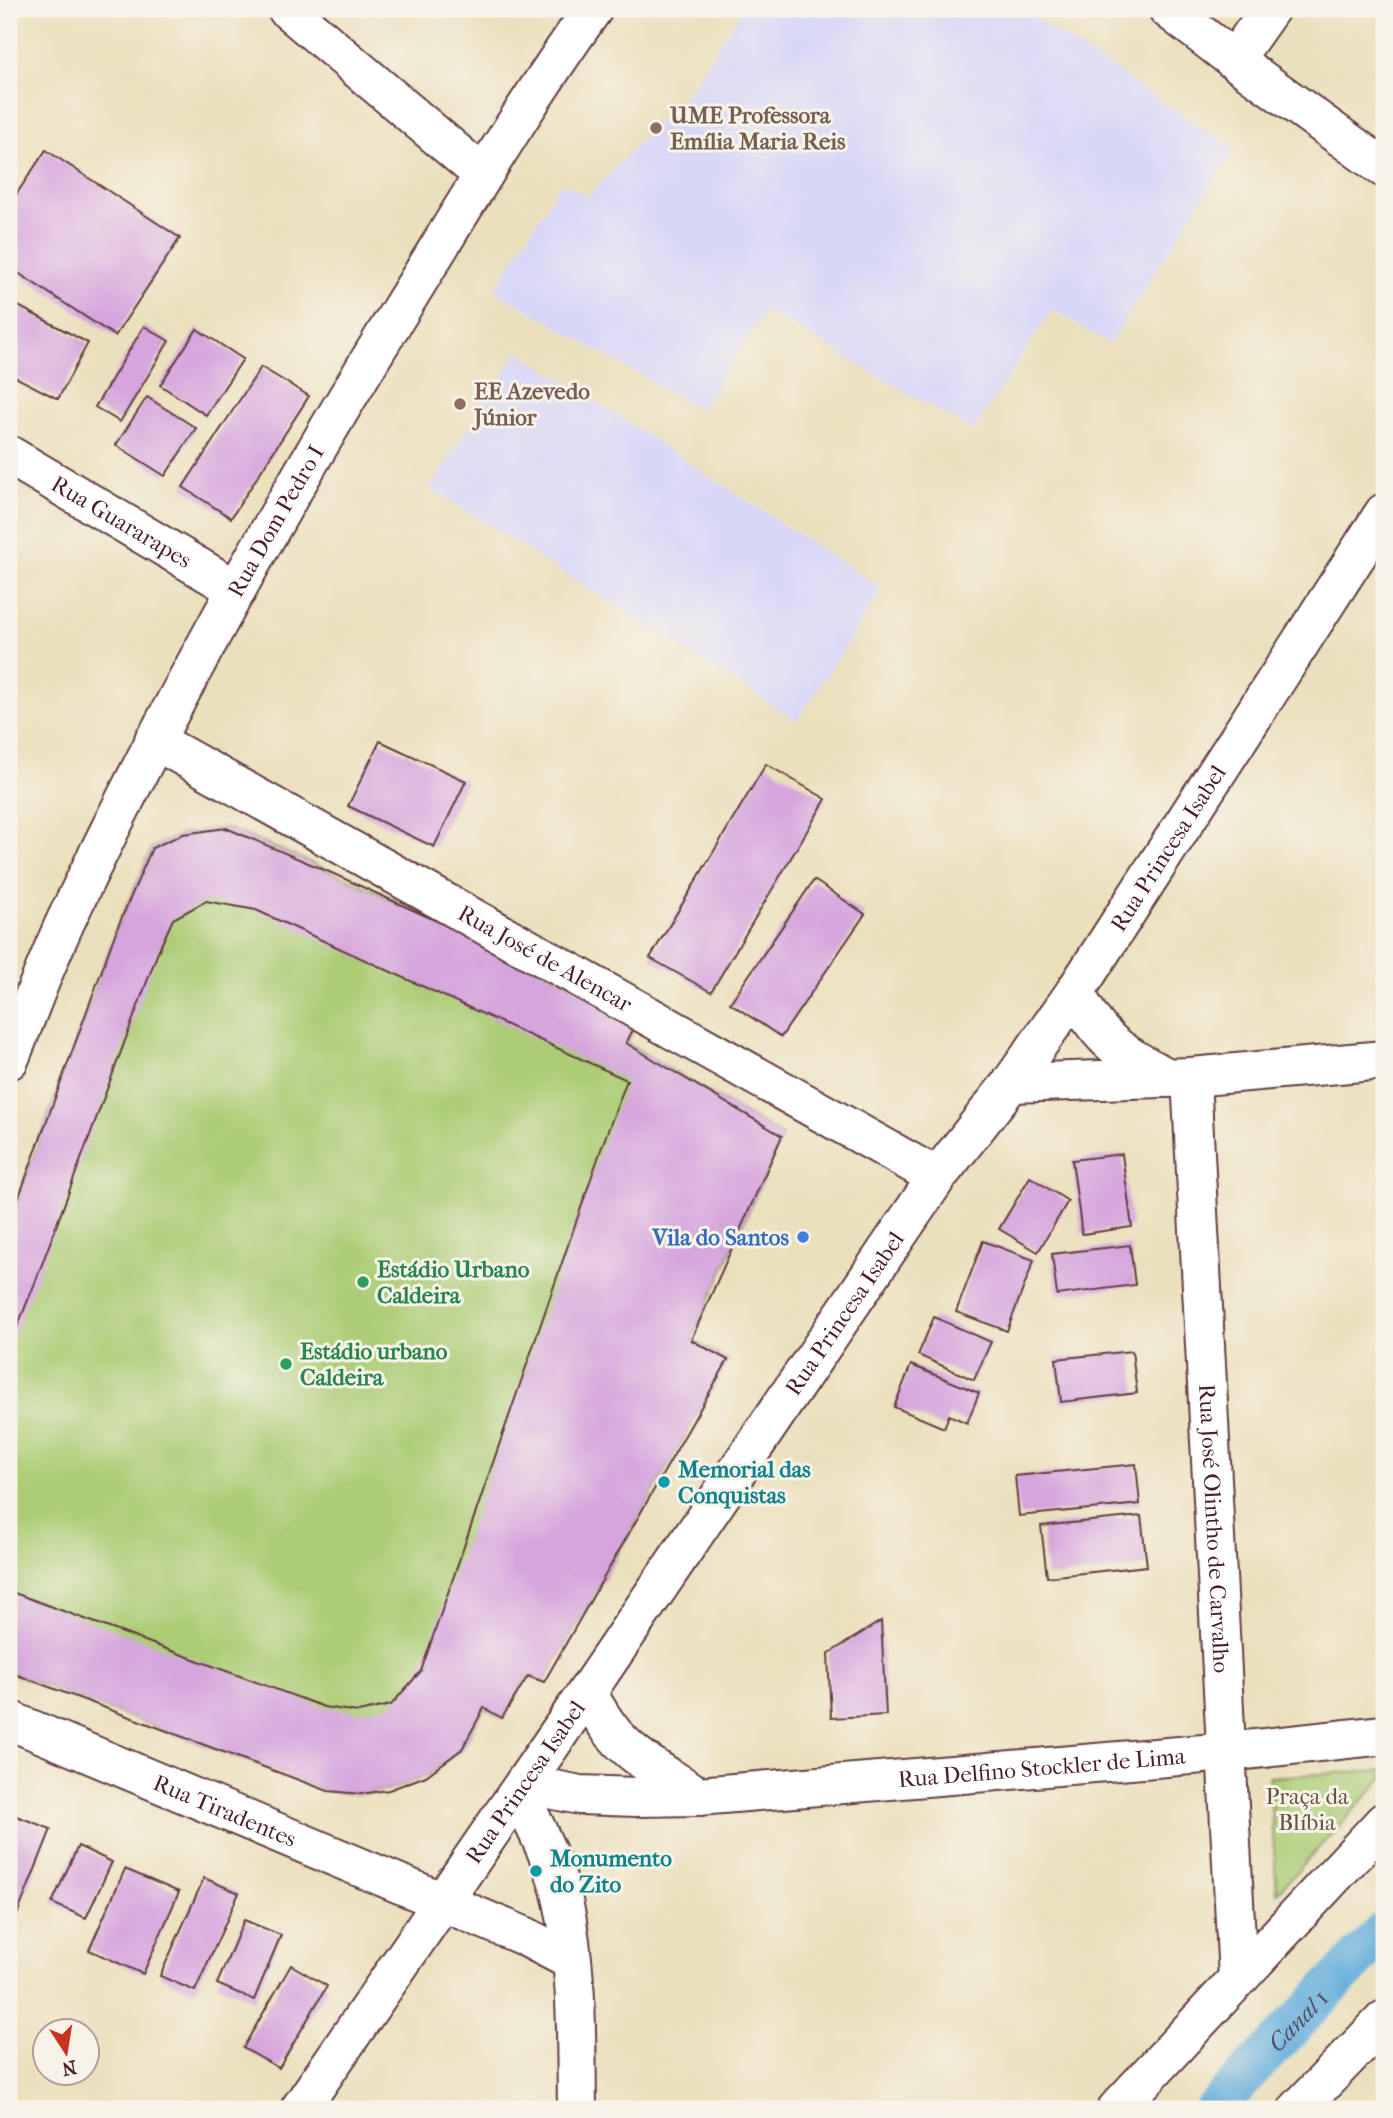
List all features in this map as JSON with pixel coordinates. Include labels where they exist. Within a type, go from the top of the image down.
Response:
[{"type":"street","points":[[287,9],[483,175]]},
{"type":"street","name":"Rua Dom Pedro I","points":[[9,1060],[67,917],[154,740],[237,590],[357,380],[483,175],[593,9]]},
{"type":"street","points":[[1168,9],[1384,169]]},
{"type":"street","points":[[1234,60],[1270,9]]},
{"type":"street","name":"Rua Guararapes","points":[[9,455],[237,590]]},
{"type":"street","name":"Rua Princesa Isabel","points":[[300,2109],[937,1177],[1011,1083],[1075,992],[1384,513]]},
{"type":"street","name":"Rua José de Alencar","points":[[154,740],[937,1177]]},
{"type":"street","points":[[1075,992],[1084,1010],[1107,1041],[1125,1055],[1179,1077]]},
{"type":"street","points":[[1011,1083],[1179,1077],[1384,1060]]},
{"type":"street","name":"Rua José Olintho de Carvalho","points":[[1179,1077],[1227,1752],[1238,1978]]},
{"type":"street","points":[[587,1692],[614,1734],[631,1751],[698,1796]]},
{"type":"street","name":"Rua Tiradentes","points":[[9,1720],[443,1901],[524,1936],[572,1961]]},
{"type":"street","name":"Rua Delfino Stockler de Lima","points":[[521,1788],[580,1795],[698,1796],[1227,1752],[1384,1735]]},
{"type":"street","points":[[521,1788],[554,1869],[563,1900],[572,1961],[577,2109]]},
{"type":"street","points":[[1116,2109],[1384,1822]]},
{"type":"street","points":[[1298,2109],[1384,2020]]},
{"type":"shaded area","points":[[742,9],[1021,9],[1234,149],[1109,344],[1052,309],[973,431],[765,310],[700,410],[494,290],[562,182],[587,197],[693,86]]},
{"type":"shaded area","points":[[518,351],[882,589],[797,721],[430,488]]},
{"type":"green space","name":"Estádio Urbano Caldeira","points":[[226,828],[435,918],[639,1019],[627,1043],[782,1136],[692,1339],[728,1360],[544,1682],[528,1676],[502,1718],[484,1708],[462,1749],[426,1776],[389,1790],[361,1794],[328,1791],[9,1672],[9,1224],[118,926],[152,848],[183,834]]},
{"type":"green space","name":"Praça da Blíbia","points":[[1384,1770],[1384,1777],[1277,1893],[1269,1777]]},
{"type":"building","points":[[46,150],[180,238],[115,336],[9,267],[9,205]]},
{"type":"building","points":[[9,301],[88,343],[58,399],[9,374]]},
{"type":"building","points":[[144,326],[169,341],[120,422],[95,407]]},
{"type":"building","points":[[197,329],[243,359],[206,415],[160,385]]},
{"type":"building","points":[[261,367],[309,396],[231,518],[183,487]]},
{"type":"building","points":[[147,397],[196,428],[165,476],[116,445]]},
{"type":"building","points":[[380,741],[466,781],[434,847],[348,806]]},
{"type":"building","points":[[766,764],[826,799],[711,992],[650,958]]},
{"type":"building","points":[[226,828],[531,964],[639,1019],[626,1043],[782,1136],[691,1340],[728,1360],[544,1682],[528,1676],[502,1718],[484,1708],[462,1749],[426,1776],[389,1790],[361,1794],[328,1791],[9,1672],[9,1591],[324,1707],[358,1712],[391,1705],[421,1671],[627,1080],[256,910],[206,901],[173,919],[158,952],[9,1347],[9,1224],[118,926],[152,848],[183,834]]},
{"type":"building","points":[[814,880],[865,914],[781,1037],[730,1003]]},
{"type":"building","points":[[1122,1154],[1132,1227],[1082,1234],[1072,1160]]},
{"type":"building","points":[[1030,1177],[1068,1201],[1038,1252],[999,1229]]},
{"type":"building","points":[[983,1241],[1034,1260],[1007,1331],[956,1312]]},
{"type":"building","points":[[1130,1245],[1135,1285],[1057,1295],[1052,1254]]},
{"type":"building","points":[[934,1317],[991,1342],[974,1380],[918,1355]]},
{"type":"building","points":[[1132,1351],[1137,1393],[1061,1402],[1056,1359]]},
{"type":"building","points":[[911,1365],[979,1393],[967,1423],[949,1415],[944,1428],[894,1407]]},
{"type":"building","points":[[1136,1464],[1140,1504],[1019,1516],[1015,1476]]},
{"type":"building","points":[[1141,1516],[1147,1566],[1047,1577],[1041,1526]]},
{"type":"building","points":[[881,1621],[886,1715],[831,1718],[828,1654]]},
{"type":"building","points":[[11,1814],[51,1829],[9,1935],[9,1821]]},
{"type":"building","points":[[78,1846],[112,1862],[86,1918],[52,1903]]},
{"type":"building","points":[[125,1869],[179,1892],[143,1974],[89,1950]]},
{"type":"building","points":[[204,1878],[239,1893],[195,1991],[160,1976]]},
{"type":"building","points":[[244,1920],[281,1935],[254,2000],[217,1984]]},
{"type":"building","points":[[291,1965],[327,1986],[279,2068],[243,2048]]},
{"type":"waterway","name":"Canal 1","points":[[1214,2109],[1384,1931]]},
{"type":"place","name":"UME Professora Emília Maria Reis","points":[[656,128]]},
{"type":"place","name":"EE Azevedo Júnior","points":[[460,404]]},
{"type":"place","name":"Vila do Santos","points":[[803,1237]]},
{"type":"place","name":"Estádio Urbano Caldeira","points":[[363,1282]]},
{"type":"place","name":"Estádio urbano Caldeira","points":[[286,1364]]},
{"type":"place","name":"Memorial das Conquistas","points":[[664,1482]]},
{"type":"place","name":"Monumento do Zito","points":[[536,1871]]}]
